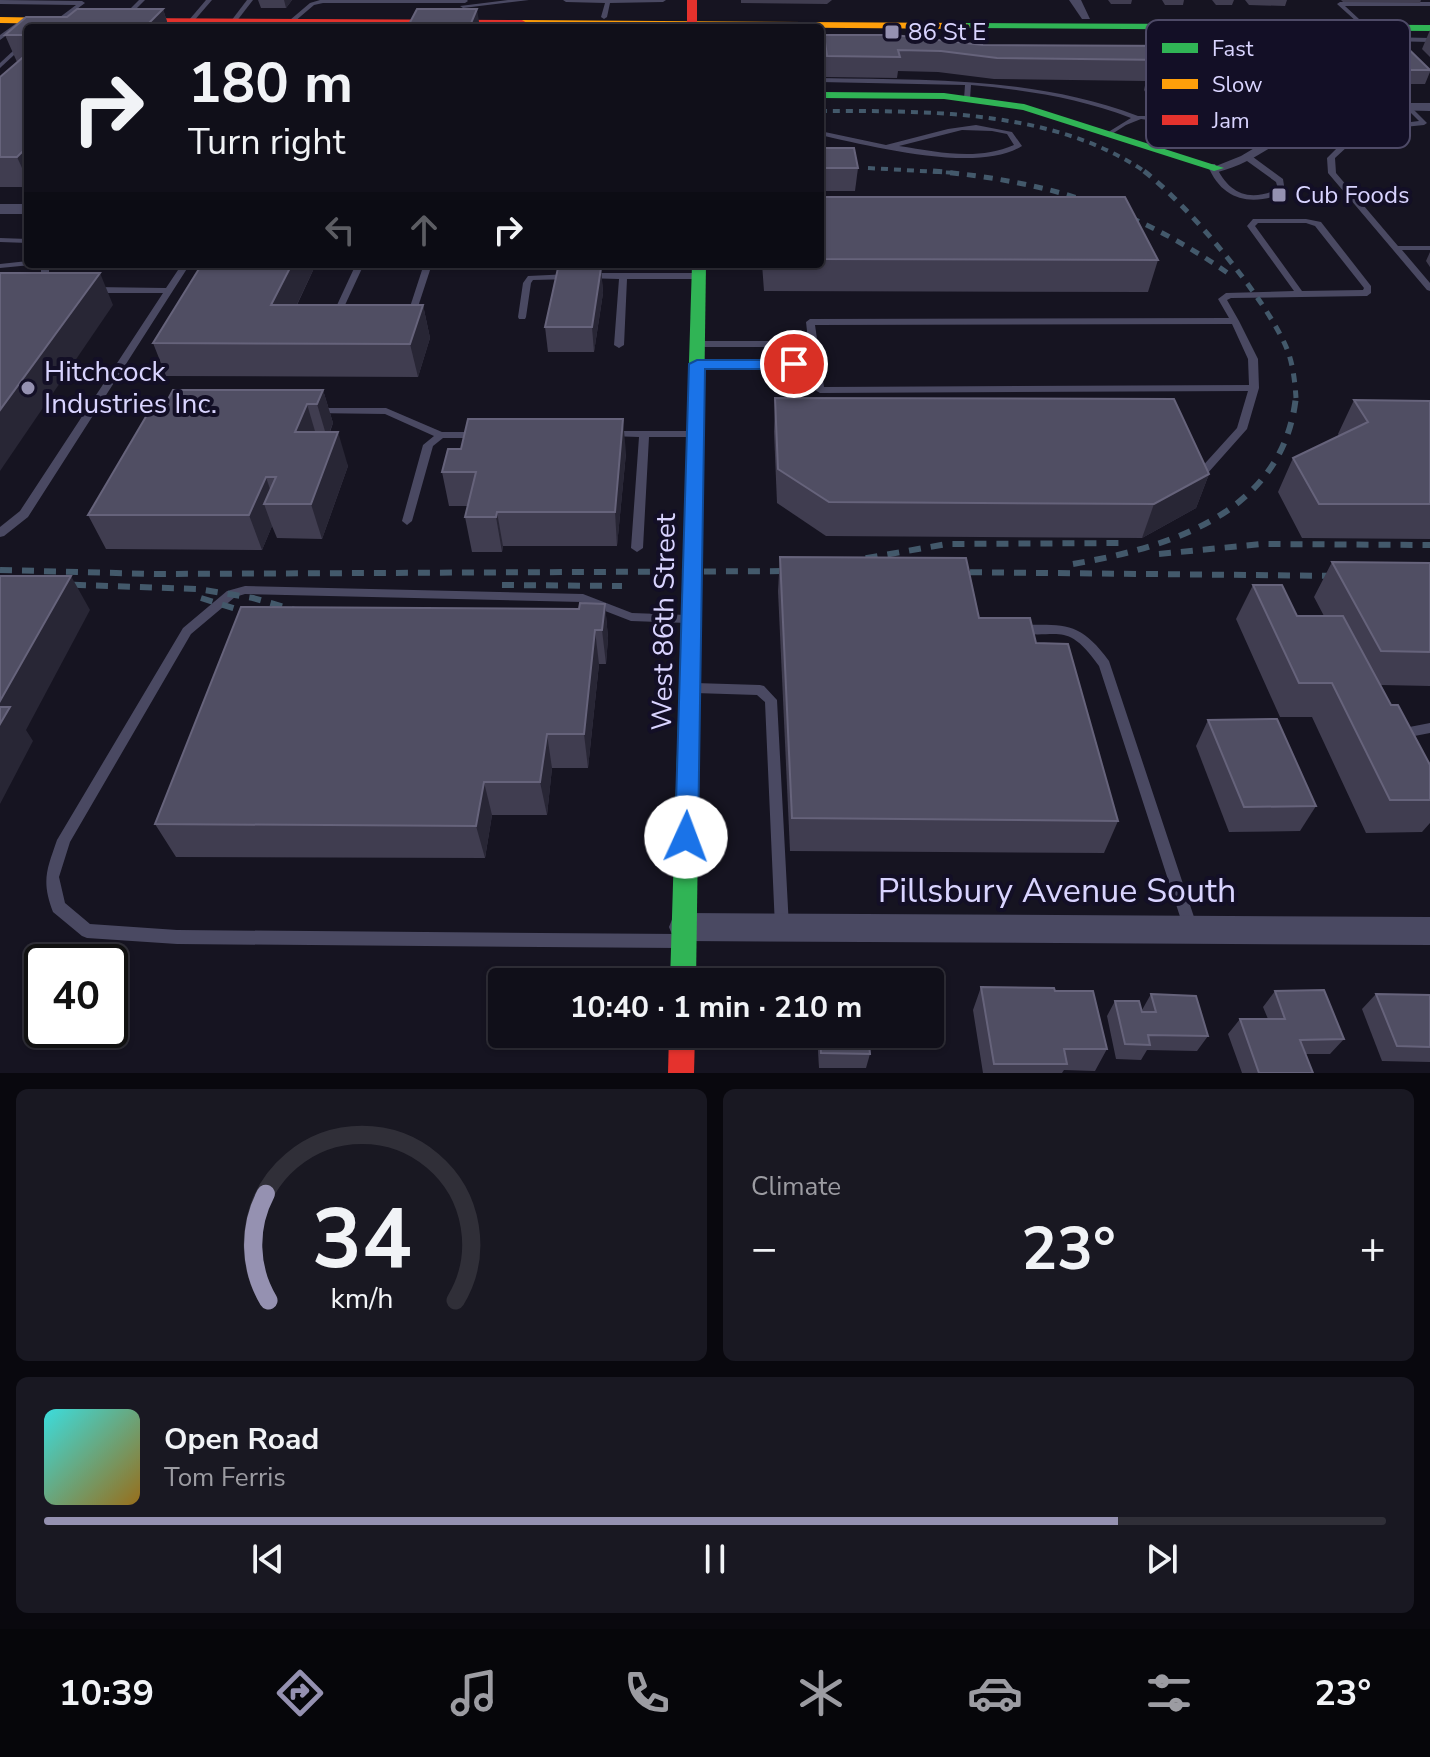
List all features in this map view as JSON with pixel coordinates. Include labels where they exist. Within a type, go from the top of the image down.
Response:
[{"type":"main road","points":[[424,23],[463,6],[606,9],[635,6],[678,8],[691,14]]},
{"type":"main road","points":[[574,24],[691,14],[769,24]]},
{"type":"main road","points":[[714,17],[1357,20]]},
{"type":"main road","points":[[0,20],[27,24]]},
{"type":"main road","points":[[68,24],[109,21],[466,24]]},
{"type":"main road","points":[[824,27],[1146,27]]},
{"type":"main road","points":[[824,95],[968,91],[1146,144]]},
{"type":"main road","points":[[1159,148],[1215,167]]},
{"type":"main road","name":"West 86th Street","points":[[683,968],[698,270]]},
{"type":"main road","points":[[681,1073],[682,1048]]},
{"type":"street","points":[[1075,0],[1086,17]]},
{"type":"street","points":[[1215,167],[1250,159],[1267,148]]},
{"type":"street","points":[[0,209],[24,209]]},
{"type":"street","name":"Pillsbury Avenue South","points":[[684,934],[782,927],[1430,931]]},
{"type":"lane","points":[[109,21],[142,0]]},
{"type":"lane","points":[[191,21],[209,0]]},
{"type":"lane","points":[[234,21],[250,0]]},
{"type":"lane","points":[[292,21],[313,2],[380,0],[463,6],[526,0]]},
{"type":"lane","points":[[566,0],[584,1],[606,9],[618,0],[635,6],[663,0]]},
{"type":"lane","points":[[0,2],[84,1]]},
{"type":"lane","points":[[44,24],[84,1]]},
{"type":"lane","points":[[1357,20],[1340,4],[1429,2]]},
{"type":"lane","points":[[0,38],[24,31]]},
{"type":"lane","points":[[1410,40],[1430,40]]},
{"type":"lane","points":[[0,66],[24,42]]},
{"type":"lane","points":[[824,80],[968,91],[1039,89],[1109,106],[1137,118]]},
{"type":"lane","points":[[1410,111],[1427,123]]},
{"type":"lane","points":[[1112,132],[1146,116]]},
{"type":"lane","points":[[824,134],[886,147],[962,155],[1002,155],[1018,146],[1010,133],[981,125],[953,127],[934,137],[886,147]]},
{"type":"lane","points":[[1341,148],[1331,158],[1332,173],[1430,288]]},
{"type":"lane","points":[[1215,167],[1215,180],[1228,191],[1260,198],[1282,190],[1280,181],[1250,159]]},
{"type":"lane","points":[[1203,472],[1242,429],[1254,388],[1253,359],[1222,299],[1229,295],[1367,293],[1368,288],[1318,224],[1306,221],[1256,221],[1251,226],[1299,293]]},
{"type":"lane","points":[[0,240],[24,241]]},
{"type":"lane","points":[[1396,248],[1430,248]]},
{"type":"lane","points":[[0,266],[24,263]]},
{"type":"lane","points":[[45,268],[32,290],[47,290]]},
{"type":"lane","points":[[0,533],[24,514],[183,268]]},
{"type":"lane","points":[[332,325],[358,268]]},
{"type":"lane","points":[[408,322],[427,268]]},
{"type":"lane","points":[[522,317],[527,283],[531,278],[623,276],[698,270]]},
{"type":"lane","points":[[619,345],[623,276]]},
{"type":"lane","points":[[77,290],[169,291]]},
{"type":"lane","points":[[1235,321],[810,322],[820,390],[1254,388]]},
{"type":"lane","points":[[697,344],[791,344],[814,354]]},
{"type":"lane","points":[[697,364],[794,364],[814,354]]},
{"type":"lane","points":[[308,411],[386,411],[441,435],[488,435]]},
{"type":"lane","points":[[597,434],[696,434]]},
{"type":"lane","points":[[637,548],[644,434]]},
{"type":"lane","points":[[407,521],[428,445],[441,435]]},
{"type":"lane","points":[[684,934],[177,937],[87,931],[58,907],[52,877],[64,840],[187,631],[231,594],[245,590],[583,598],[631,617],[692,619]]},
{"type":"lane","points":[[1004,629],[1073,630],[1088,639],[1105,664],[1192,930]]},
{"type":"lane","points":[[690,688],[760,690],[771,700],[782,927]]},
{"type":"lane","points":[[1388,743],[1391,735],[1430,728]]},
{"type":"building","points":[[77,9],[163,9],[148,24],[24,24],[24,35],[5,35],[26,17],[67,17]]},
{"type":"building","points":[[417,9],[477,9],[471,24],[409,24]]},
{"type":"building","points":[[824,35],[894,35],[983,45],[1146,46],[1146,60],[997,58],[941,51],[898,50],[900,57],[827,56]]},
{"type":"building","points":[[1410,50],[1430,70],[1410,69]]},
{"type":"building","points":[[24,56],[24,150],[17,157],[0,157],[0,77]]},
{"type":"building","points":[[824,148],[854,148],[858,168],[824,168]]},
{"type":"building","points":[[824,197],[1125,197],[1158,260],[824,259]]},
{"type":"building","points":[[200,268],[290,268],[271,305],[423,305],[410,344],[153,343]]},
{"type":"building","points":[[558,268],[601,268],[592,327],[545,327]]},
{"type":"building","points":[[0,273],[100,273],[0,410]]},
{"type":"building","points":[[173,390],[323,390],[317,404],[307,404],[295,432],[338,432],[311,504],[264,504],[276,477],[266,477],[249,515],[88,515],[154,403],[166,403]]},
{"type":"building","points":[[775,398],[1174,399],[1209,474],[1154,504],[829,502],[778,469]]},
{"type":"building","points":[[1354,400],[1430,401],[1430,504],[1319,504],[1293,458],[1368,422]]},
{"type":"building","points":[[468,419],[623,419],[615,512],[497,512],[496,517],[465,517],[476,472],[442,472],[448,449],[461,449]]},
{"type":"building","points":[[780,557],[966,558],[979,618],[1030,618],[1036,643],[1068,644],[1118,821],[792,818]]},
{"type":"building","points":[[1332,562],[1430,563],[1430,652],[1381,651]]},
{"type":"building","points":[[0,576],[71,576],[0,701]]},
{"type":"building","points":[[1253,585],[1282,585],[1297,616],[1343,616],[1391,705],[1398,705],[1430,765],[1430,800],[1390,800],[1332,683],[1299,683]]},
{"type":"building","points":[[580,603],[605,604],[602,630],[595,630],[584,734],[547,734],[540,782],[484,782],[476,826],[155,824],[241,607],[579,609]]},
{"type":"building","points":[[0,707],[10,707],[0,724]]},
{"type":"building","points":[[1277,719],[1316,806],[1244,807],[1208,720]]},
{"type":"building","points":[[981,987],[1093,991],[1107,1049],[1064,1049],[1067,1064],[994,1064]]},
{"type":"building","points":[[1324,990],[1344,1039],[1300,1040],[1313,1073],[1259,1073],[1240,1019],[1285,1019],[1275,991]]},
{"type":"building","points":[[1151,994],[1196,996],[1208,1036],[1148,1035],[1150,1045],[1125,1044],[1115,1001],[1139,1001],[1142,1012],[1156,1012]]},
{"type":"building","points":[[1376,994],[1430,995],[1430,1047],[1397,1046]]},
{"type":"building","points":[[821,1048],[869,1048],[870,1054],[821,1053]]},
{"type":"railway","points":[[824,111],[946,114],[1031,125],[1072,136],[1111,152],[1145,172]]},
{"type":"railway","points":[[868,168],[943,172]]},
{"type":"railway","points":[[933,171],[943,172]]},
{"type":"railway","points":[[943,172],[957,173]]},
{"type":"railway","points":[[943,172],[1014,182],[1088,202],[1159,231],[1229,274]]},
{"type":"railway","points":[[1145,172],[1203,229],[1262,304],[1287,349],[1296,397]]},
{"type":"railway","points":[[1073,564],[1111,557],[1184,534],[1217,517],[1246,496],[1270,469],[1287,436],[1296,397]]},
{"type":"railway","points":[[844,562],[947,544],[1123,543]]},
{"type":"railway","points":[[1159,554],[1262,544],[1430,545]]},
{"type":"railway","points":[[0,570],[156,574],[800,571]]},
{"type":"railway","points":[[948,572],[1348,576]]},
{"type":"railway","points":[[52,584],[198,589],[253,598],[309,614]]},
{"type":"railway","points":[[502,585],[622,586]]},
{"type":"railway","points":[[201,598],[262,617]]},
{"type":"traffic: fast","points":[[965,26],[1146,27]]},
{"type":"traffic: fast","points":[[1410,28],[1430,28]]},
{"type":"traffic: fast","points":[[824,95],[944,96],[1024,107],[1146,145]]},
{"type":"traffic: fast","points":[[1154,148],[1218,168]]},
{"type":"traffic: fast","points":[[683,968],[699,268]]},
{"type":"traffic: slow","points":[[0,20],[62,21]]},
{"type":"traffic: slow","points":[[522,23],[670,24]]},
{"type":"traffic: slow","points":[[824,25],[965,26]]},
{"type":"traffic: jam","points":[[692,0],[692,24]]},
{"type":"traffic: jam","points":[[126,21],[522,23]]},
{"type":"traffic: jam","points":[[681,1073],[682,1048]]},
{"type":"place","name":"86 St E","points":[[892,32]]},
{"type":"place","name":"Cub Foods","points":[[1279,195]]},
{"type":"place","name":"Hitchcock Industries Inc.","points":[[28,388]]},
{"type":"route","points":[[686,837],[697,364],[794,364]]}]
